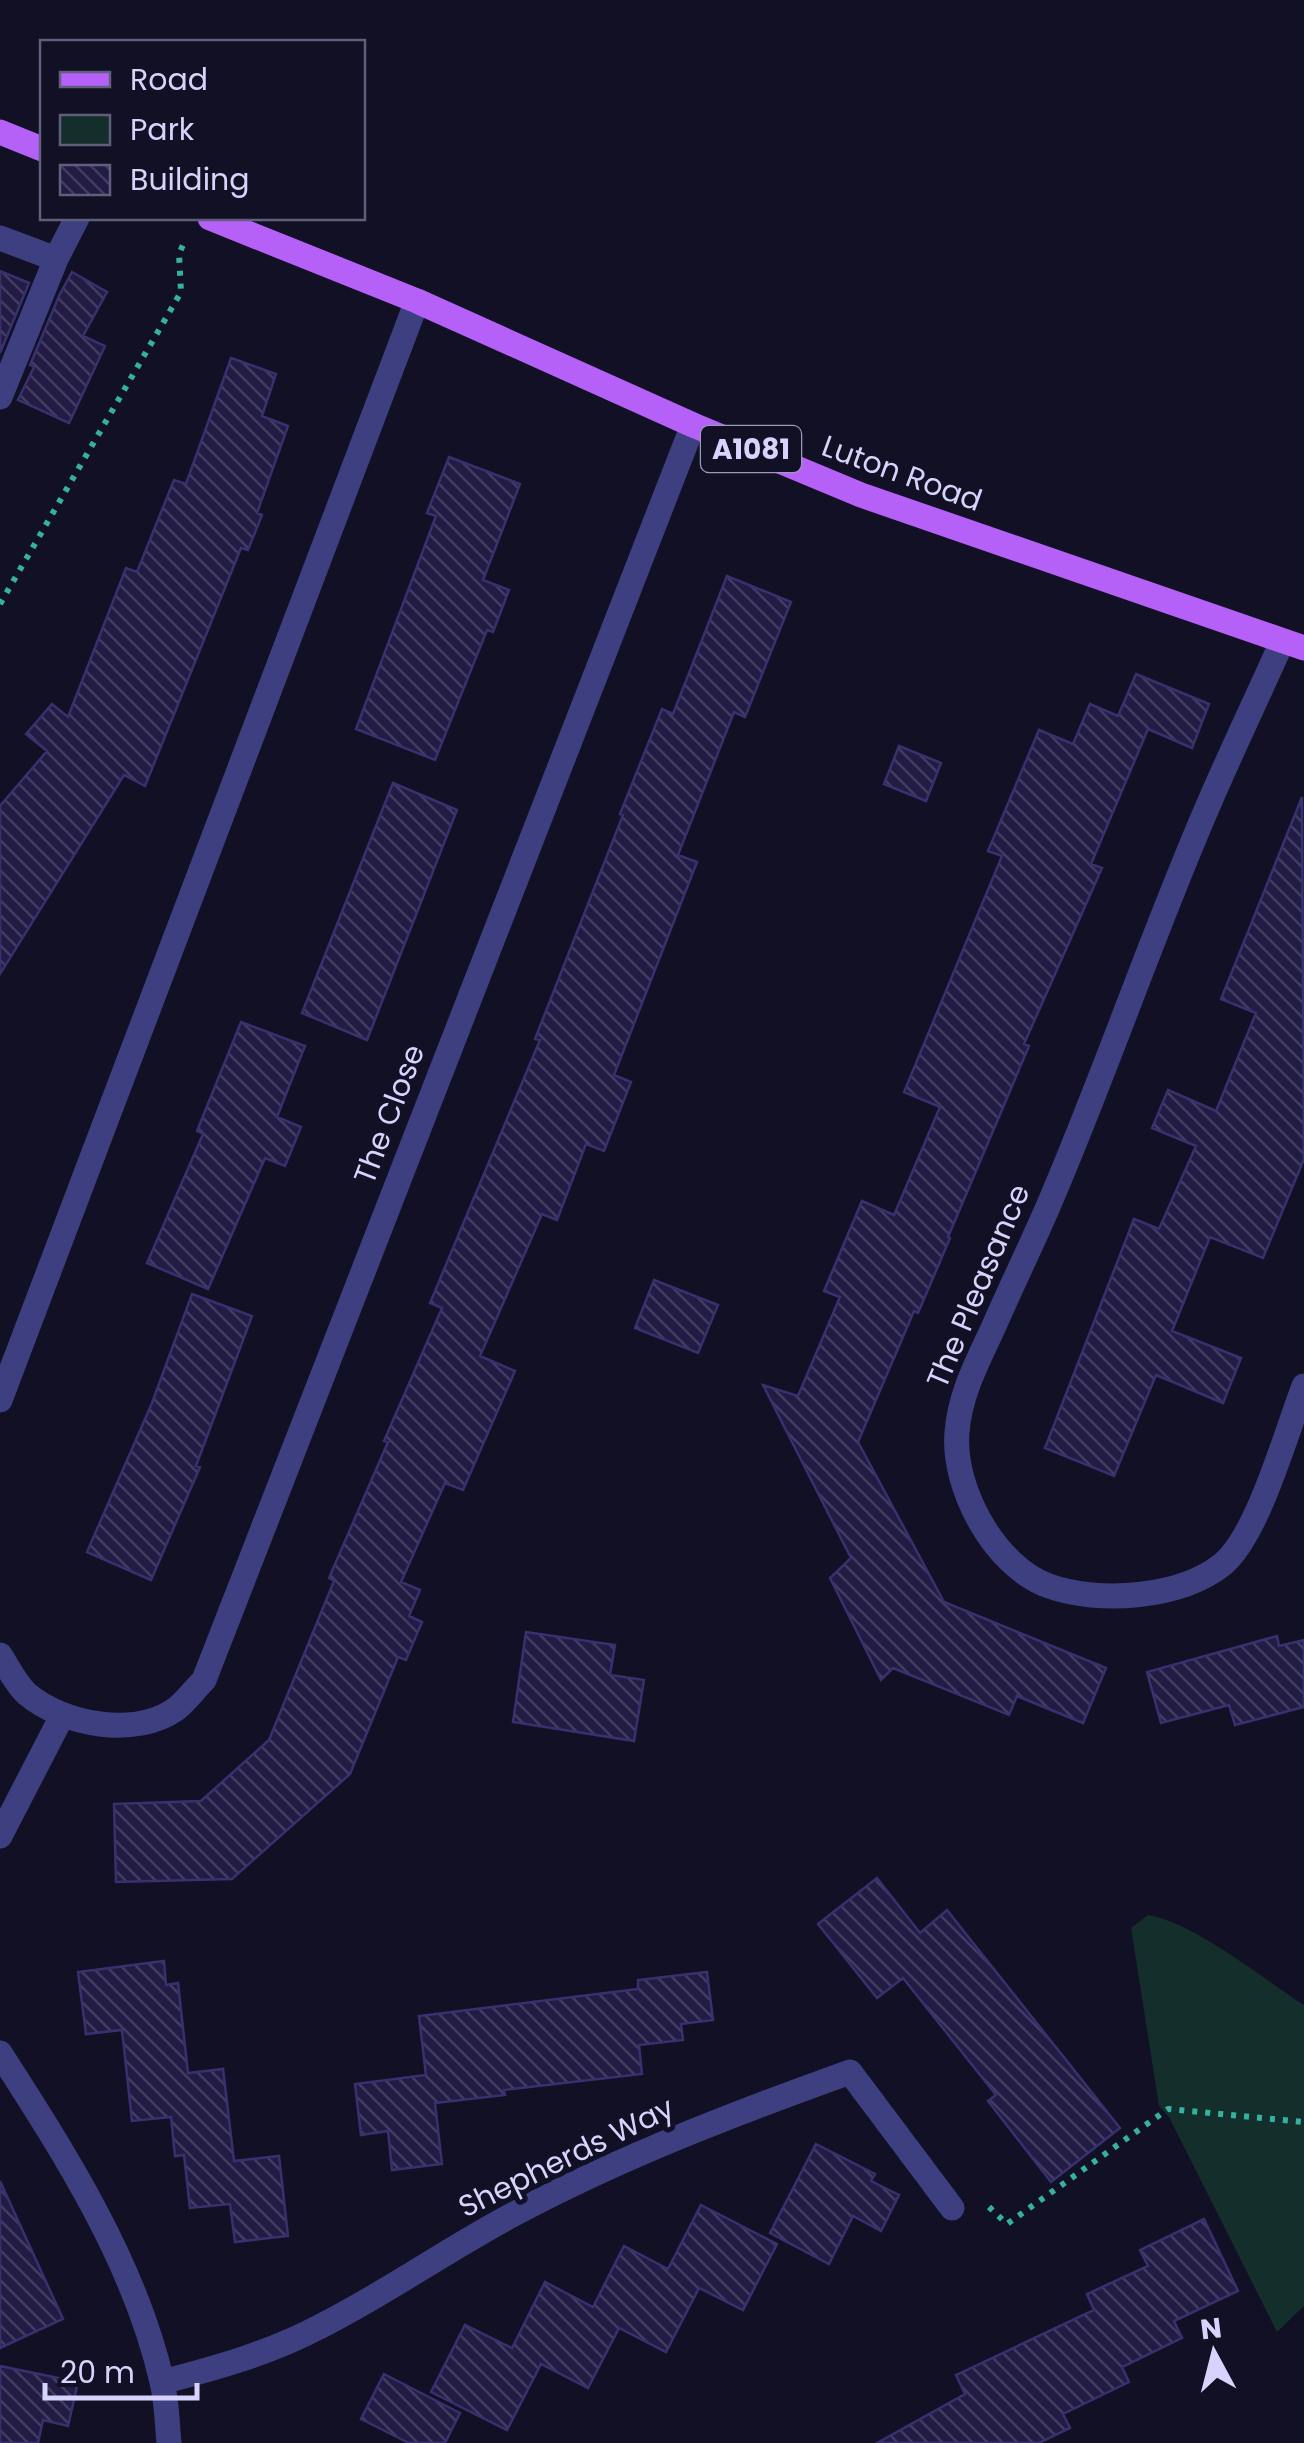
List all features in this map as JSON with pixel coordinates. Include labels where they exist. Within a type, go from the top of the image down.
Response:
[{"type":"main road","points":[[0,132],[40,148]]},
{"type":"main road","name":"Luton Road","points":[[200,224],[417,301],[693,426],[861,495],[1293,645]]},
{"type":"street","points":[[1,390],[76,220]]},
{"type":"street","points":[[0,238],[56,259]]},
{"type":"street","points":[[0,1400],[417,301]]},
{"type":"street","name":"The Close","points":[[0,1655],[25,1692],[62,1716],[100,1725],[132,1725],[174,1710],[204,1680],[693,426]]},
{"type":"street","name":"The Pleasance","points":[[1293,645],[1207,809],[1048,1208],[964,1392],[956,1436],[964,1486],[995,1543],[1013,1564],[1048,1586],[1098,1595],[1144,1595],[1190,1581],[1224,1563],[1248,1532],[1304,1386]]},
{"type":"street","points":[[0,1836],[62,1716]]},
{"type":"street","points":[[0,2053],[63,2151],[125,2269],[162,2382],[169,2443]]},
{"type":"street","name":"Shepherds Way","points":[[162,2382],[232,2364],[318,2328],[515,2213],[566,2188],[732,2115],[850,2072],[952,2208]]},
{"type":"path","points":[[0,604],[181,292],[179,254],[200,224]]},
{"type":"path","points":[[952,2208],[983,2202],[1007,2224],[1168,2109],[1304,2122]]},
{"type":"green space","points":[[1148,1915],[1207,1940],[1304,2005],[1304,2306],[1277,2332],[1169,2117],[1159,2106],[1131,1928]]},
{"type":"building","points":[[0,271],[29,283],[0,353]]},
{"type":"building","points":[[72,272],[107,292],[83,336],[105,346],[69,423],[18,400]]},
{"type":"building","points":[[231,358],[276,374],[262,416],[288,426],[257,513],[262,515],[248,550],[241,548],[145,786],[124,775],[0,974],[0,806],[47,751],[26,734],[52,704],[68,717],[126,568],[137,572],[174,480],[186,484]]},
{"type":"building","points":[[449,457],[520,484],[483,580],[509,590],[493,632],[487,630],[435,760],[356,729],[436,516],[427,513]]},
{"type":"building","points":[[727,576],[791,602],[745,717],[734,712],[678,855],[697,862],[614,1075],[631,1082],[604,1151],[586,1144],[557,1220],[542,1214],[480,1356],[515,1371],[463,1490],[445,1483],[401,1582],[420,1590],[409,1616],[422,1622],[406,1660],[398,1657],[350,1774],[232,1879],[116,1882],[114,1804],[201,1801],[269,1740],[334,1581],[329,1578],[442,1308],[430,1303],[540,1040],[535,1039],[623,815],[620,814],[662,709],[673,714]]},
{"type":"building","points":[[1136,674],[1209,704],[1192,748],[1148,729],[1091,864],[1102,868],[1024,1044],[1029,1046],[950,1238],[858,1442],[944,1602],[1106,1668],[1083,1723],[1017,1696],[1009,1715],[893,1668],[881,1680],[830,1578],[851,1558],[763,1385],[798,1396],[840,1297],[824,1291],[862,1201],[894,1215],[940,1107],[904,1092],[1002,856],[988,851],[1039,730],[1073,744],[1090,704],[1118,716]]},
{"type":"building","points":[[899,746],[941,763],[926,801],[884,784]]},
{"type":"building","points":[[393,783],[457,810],[367,1040],[302,1013]]},
{"type":"building","points":[[1302,797],[1304,1159],[1263,1258],[1210,1237],[1172,1331],[1241,1358],[1223,1403],[1156,1375],[1114,1476],[1045,1448],[1134,1219],[1159,1229],[1196,1146],[1152,1128],[1168,1090],[1216,1111],[1256,1013],[1221,999]]},
{"type":"building","points":[[241,1022],[305,1046],[277,1117],[301,1127],[285,1166],[265,1158],[208,1289],[147,1263],[203,1134],[197,1131]]},
{"type":"building","points":[[654,1280],[718,1305],[698,1353],[635,1328]]},
{"type":"building","points":[[192,1294],[252,1316],[196,1466],[200,1467],[151,1580],[87,1552],[152,1403]]},
{"type":"building","points":[[526,1632],[615,1645],[610,1675],[644,1680],[634,1741],[513,1722]]},
{"type":"building","points":[[1277,1636],[1279,1646],[1304,1640],[1304,1707],[1235,1725],[1229,1705],[1161,1723],[1147,1672]]},
{"type":"building","points":[[877,1878],[920,1933],[947,1910],[1120,2128],[1051,2182],[988,2101],[996,2095],[903,1978],[877,1998],[818,1924]]},
{"type":"building","points":[[164,1961],[166,1985],[178,1983],[188,2073],[223,2069],[234,2161],[279,2156],[288,2236],[235,2242],[230,2204],[190,2208],[184,2155],[175,2156],[171,2117],[132,2121],[122,2030],[86,2034],[78,1972]]},
{"type":"building","points":[[707,1972],[713,2020],[681,2024],[683,2040],[639,2045],[642,2074],[504,2090],[505,2095],[435,2103],[442,2164],[392,2170],[388,2131],[361,2135],[355,2084],[426,2075],[419,2016],[638,1989],[638,1980]]},
{"type":"building","points":[[816,2144],[875,2174],[871,2181],[899,2195],[881,2231],[853,2216],[829,2264],[770,2233]]},
{"type":"building","points":[[0,2181],[63,2319],[0,2348]]},
{"type":"building","points":[[701,2205],[777,2244],[743,2310],[699,2288],[666,2352],[619,2328],[588,2388],[541,2364],[507,2430],[431,2392],[465,2325],[512,2348],[545,2282],[593,2307],[624,2246],[668,2269]]},
{"type":"building","points":[[1204,2219],[1238,2291],[1174,2321],[1182,2338],[1122,2367],[1129,2382],[1063,2414],[1070,2428],[1039,2443],[877,2443],[965,2394],[956,2375],[1094,2310],[1087,2294],[1148,2266],[1140,2250]]},
{"type":"building","points":[[0,2366],[78,2382],[68,2426],[43,2420],[38,2443],[0,2443]]},
{"type":"building","points":[[384,2374],[460,2413],[445,2443],[409,2443],[361,2419]]}]
